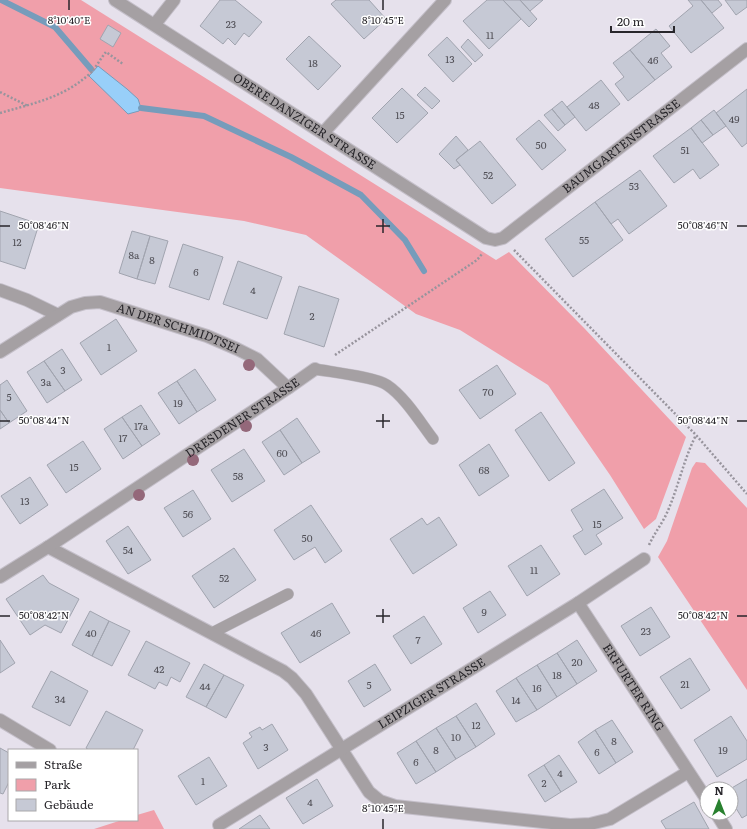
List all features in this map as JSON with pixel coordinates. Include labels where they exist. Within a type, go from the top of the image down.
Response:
[{"type":"street","name":"OBERE DANZIGER STRASSE","points":[[115,0],[155,24],[486,238],[499,239]]},
{"type":"street","points":[[155,24],[174,0]]},
{"type":"street","points":[[323,133],[445,0]]},
{"type":"street","name":"BAUMGARTENSTRASSE","points":[[499,239],[747,49]]},
{"type":"street","points":[[0,290],[27,300],[58,315]]},
{"type":"street","name":"AN DER SCHMIDTSEI","points":[[0,352],[71,307],[85,303],[100,302],[207,336],[237,349],[257,360],[288,388]]},
{"type":"street","name":"DRESDENER STRASSE","points":[[0,577],[48,547],[315,369]]},
{"type":"street","points":[[48,547],[283,671],[292,678],[306,694],[369,792],[380,801],[396,806],[570,825],[590,824],[610,819],[688,772]]},
{"type":"street","name":"LEIPZIGER STRASSE","points":[[219,825],[578,603],[644,559]]},
{"type":"street","name":"ERFURTER RING","points":[[578,603],[699,788]]},
{"type":"street","points":[[0,720],[48,749]]},
{"type":"lane","points":[[315,369],[386,384],[399,395],[433,439]]},
{"type":"lane","points":[[212,634],[288,594]]},
{"type":"path","points":[[0,113],[29,106],[64,92],[88,76],[106,52],[123,64]]},
{"type":"path","points":[[0,92],[29,106]]},
{"type":"path","points":[[315,369],[477,260],[499,239],[696,435],[747,494]]},
{"type":"path","points":[[644,559],[653,536],[666,515],[689,448],[696,435]]},
{"type":"green space","points":[[0,0],[81,0],[496,260],[509,252],[585,329],[686,437],[656,519],[644,529],[610,475],[548,385],[460,330],[416,314],[306,235],[244,221],[0,188]]},
{"type":"green space","points":[[696,462],[705,463],[747,508],[747,690],[658,557],[667,541],[692,468]]},
{"type":"green space","points":[[154,810],[164,829],[94,829],[119,821],[138,821],[138,815]]},
{"type":"water","points":[[98,66],[138,99],[141,108],[139,111],[128,114],[89,76]]},
{"type":"building","points":[[220,0],[235,0],[262,22],[249,37],[244,33],[235,45],[228,38],[223,44],[200,26]]},
{"type":"building","points":[[336,0],[369,0],[386,19],[364,39],[331,4]]},
{"type":"building","points":[[487,0],[503,0],[521,19],[489,49],[463,21]]},
{"type":"building","points":[[503,0],[520,0],[537,19],[529,27]]},
{"type":"building","points":[[520,0],[543,0],[530,11]]},
{"type":"building","points":[[688,0],[701,0],[724,28],[691,53],[669,26],[693,6]]},
{"type":"building","points":[[701,0],[718,0],[722,5],[712,13]]},
{"type":"building","points":[[725,0],[747,0],[747,7],[736,15]]},
{"type":"building","points":[[108,25],[121,33],[113,47],[100,39]]},
{"type":"building","points":[[656,29],[670,46],[661,53],[672,67],[655,80],[630,50]]},
{"type":"building","points":[[309,36],[341,66],[318,90],[286,59]]},
{"type":"building","points":[[447,37],[472,64],[453,82],[428,55]]},
{"type":"building","points":[[468,39],[483,55],[475,62],[461,47]]},
{"type":"building","points":[[630,50],[655,80],[628,101],[615,84],[624,77],[613,63]]},
{"type":"building","points":[[601,80],[620,104],[586,131],[567,107]]},
{"type":"building","points":[[425,87],[440,101],[432,109],[417,95]]},
{"type":"building","points":[[402,88],[428,113],[397,143],[372,118]]},
{"type":"building","points":[[747,89],[747,143],[742,147],[716,113]]},
{"type":"building","points":[[562,101],[575,117],[565,125],[552,109]]},
{"type":"building","points":[[552,109],[565,125],[558,131],[544,115]]},
{"type":"building","points":[[714,110],[726,126],[713,135],[701,120]]},
{"type":"building","points":[[539,120],[566,150],[542,170],[516,139]]},
{"type":"building","points":[[701,120],[713,135],[702,143],[691,128]]},
{"type":"building","points":[[691,128],[719,165],[700,179],[693,169],[674,183],[653,156]]},
{"type":"building","points":[[456,136],[468,150],[456,160],[460,165],[454,169],[439,154]]},
{"type":"building","points":[[480,141],[516,185],[492,204],[456,160]]},
{"type":"building","points":[[640,170],[667,206],[629,234],[618,219],[611,224],[595,202]]},
{"type":"building","points":[[595,202],[623,240],[573,277],[545,239]]},
{"type":"building","points":[[0,211],[39,224],[25,269],[0,261]]},
{"type":"building","points":[[132,231],[150,236],[137,279],[119,273]]},
{"type":"building","points":[[150,236],[168,241],[155,284],[137,279]]},
{"type":"building","points":[[183,244],[223,257],[209,300],[169,287]]},
{"type":"building","points":[[238,261],[282,277],[267,319],[223,304]]},
{"type":"building","points":[[299,286],[339,299],[324,347],[284,334]]},
{"type":"building","points":[[116,319],[137,351],[101,375],[80,343]]},
{"type":"building","points":[[62,349],[82,380],[65,391],[44,361]]},
{"type":"building","points":[[44,361],[65,391],[47,403],[27,372]]},
{"type":"building","points":[[497,365],[516,394],[480,419],[459,390]]},
{"type":"building","points":[[195,369],[216,400],[197,412],[177,381]]},
{"type":"building","points":[[7,380],[27,411],[9,423],[0,410],[0,385]]},
{"type":"building","points":[[177,381],[197,412],[179,424],[158,393]]},
{"type":"building","points":[[141,405],[160,434],[142,446],[122,417]]},
{"type":"building","points":[[0,410],[9,423],[0,429]]},
{"type":"building","points":[[541,412],[575,463],[549,481],[515,430]]},
{"type":"building","points":[[122,417],[142,446],[123,459],[104,429]]},
{"type":"building","points":[[297,418],[320,452],[302,463],[280,430]]},
{"type":"building","points":[[280,430],[302,463],[284,475],[262,442]]},
{"type":"building","points":[[83,441],[101,469],[66,493],[47,465]]},
{"type":"building","points":[[489,444],[509,476],[479,496],[459,465]]},
{"type":"building","points":[[244,449],[265,481],[232,502],[211,470]]},
{"type":"building","points":[[30,477],[48,505],[20,524],[1,496]]},
{"type":"building","points":[[604,489],[623,518],[596,535],[602,544],[585,555],[573,536],[583,530],[571,510]]},
{"type":"building","points":[[193,490],[211,519],[183,537],[164,508]]},
{"type":"building","points":[[311,505],[342,551],[325,563],[315,547],[294,560],[274,530]]},
{"type":"building","points":[[439,517],[457,545],[413,574],[390,539],[422,518],[427,525]]},
{"type":"building","points":[[128,526],[151,560],[128,574],[106,541]]},
{"type":"building","points":[[541,545],[560,574],[527,596],[508,566]]},
{"type":"building","points":[[234,548],[256,580],[214,608],[192,576]]},
{"type":"building","points":[[43,575],[49,583],[79,599],[61,633],[45,625],[30,635],[6,599]]},
{"type":"building","points":[[490,591],[506,615],[478,633],[463,608]]},
{"type":"building","points":[[332,603],[350,633],[300,663],[281,633]]},
{"type":"building","points":[[651,607],[670,637],[640,656],[621,626]]},
{"type":"building","points":[[90,611],[109,621],[92,656],[72,645]]},
{"type":"building","points":[[424,616],[442,644],[411,664],[393,636]]},
{"type":"building","points":[[109,621],[130,631],[112,666],[92,656]]},
{"type":"building","points":[[0,640],[15,663],[0,673]]},
{"type":"building","points":[[577,640],[597,671],[577,684],[557,653]]},
{"type":"building","points":[[146,641],[190,663],[180,682],[171,677],[167,686],[159,682],[155,689],[128,675]]},
{"type":"building","points":[[557,653],[577,684],[557,697],[537,665]]},
{"type":"building","points":[[690,658],[710,690],[681,709],[660,677]]},
{"type":"building","points":[[204,664],[224,675],[206,707],[186,697]]},
{"type":"building","points":[[375,664],[391,690],[364,707],[348,681]]},
{"type":"building","points":[[537,665],[557,697],[537,710],[516,678]]},
{"type":"building","points":[[51,671],[88,691],[70,726],[32,707]]},
{"type":"building","points":[[224,675],[244,685],[226,718],[206,707]]},
{"type":"building","points":[[516,678],[537,710],[516,722],[496,691]]},
{"type":"building","points":[[476,703],[495,734],[476,747],[456,716]]},
{"type":"building","points":[[106,711],[143,730],[134,749],[86,748]]},
{"type":"building","points":[[456,716],[476,747],[456,759],[436,728]]},
{"type":"building","points":[[731,716],[747,741],[747,759],[717,777],[694,740]]},
{"type":"building","points":[[612,720],[633,752],[616,763],[595,730]]},
{"type":"building","points":[[272,724],[288,750],[258,769],[243,743],[252,737],[249,733],[260,727],[262,730]]},
{"type":"building","points":[[436,728],[456,759],[436,772],[416,741]]},
{"type":"building","points":[[595,730],[616,763],[599,774],[578,742]]},
{"type":"building","points":[[416,741],[436,772],[416,784],[397,753]]},
{"type":"building","points":[[0,748],[8,752],[8,784],[3,794],[0,793]]},
{"type":"building","points":[[559,755],[577,782],[561,792],[544,765]]},
{"type":"building","points":[[209,757],[227,786],[196,805],[178,776]]},
{"type":"building","points":[[544,765],[561,792],[545,802],[528,775]]},
{"type":"building","points":[[317,779],[333,806],[303,824],[286,798]]},
{"type":"building","points":[[747,779],[747,815],[742,818],[739,813],[739,784]]},
{"type":"building","points":[[694,802],[699,811],[699,821],[705,821],[709,829],[666,829],[661,821]]},
{"type":"building","points":[[260,815],[270,829],[239,829]]},
{"type":"waterway","points":[[1,0],[55,27],[91,69]]},
{"type":"waterway","points":[[141,108],[204,116],[291,157],[361,195],[405,240],[424,271]]}]
